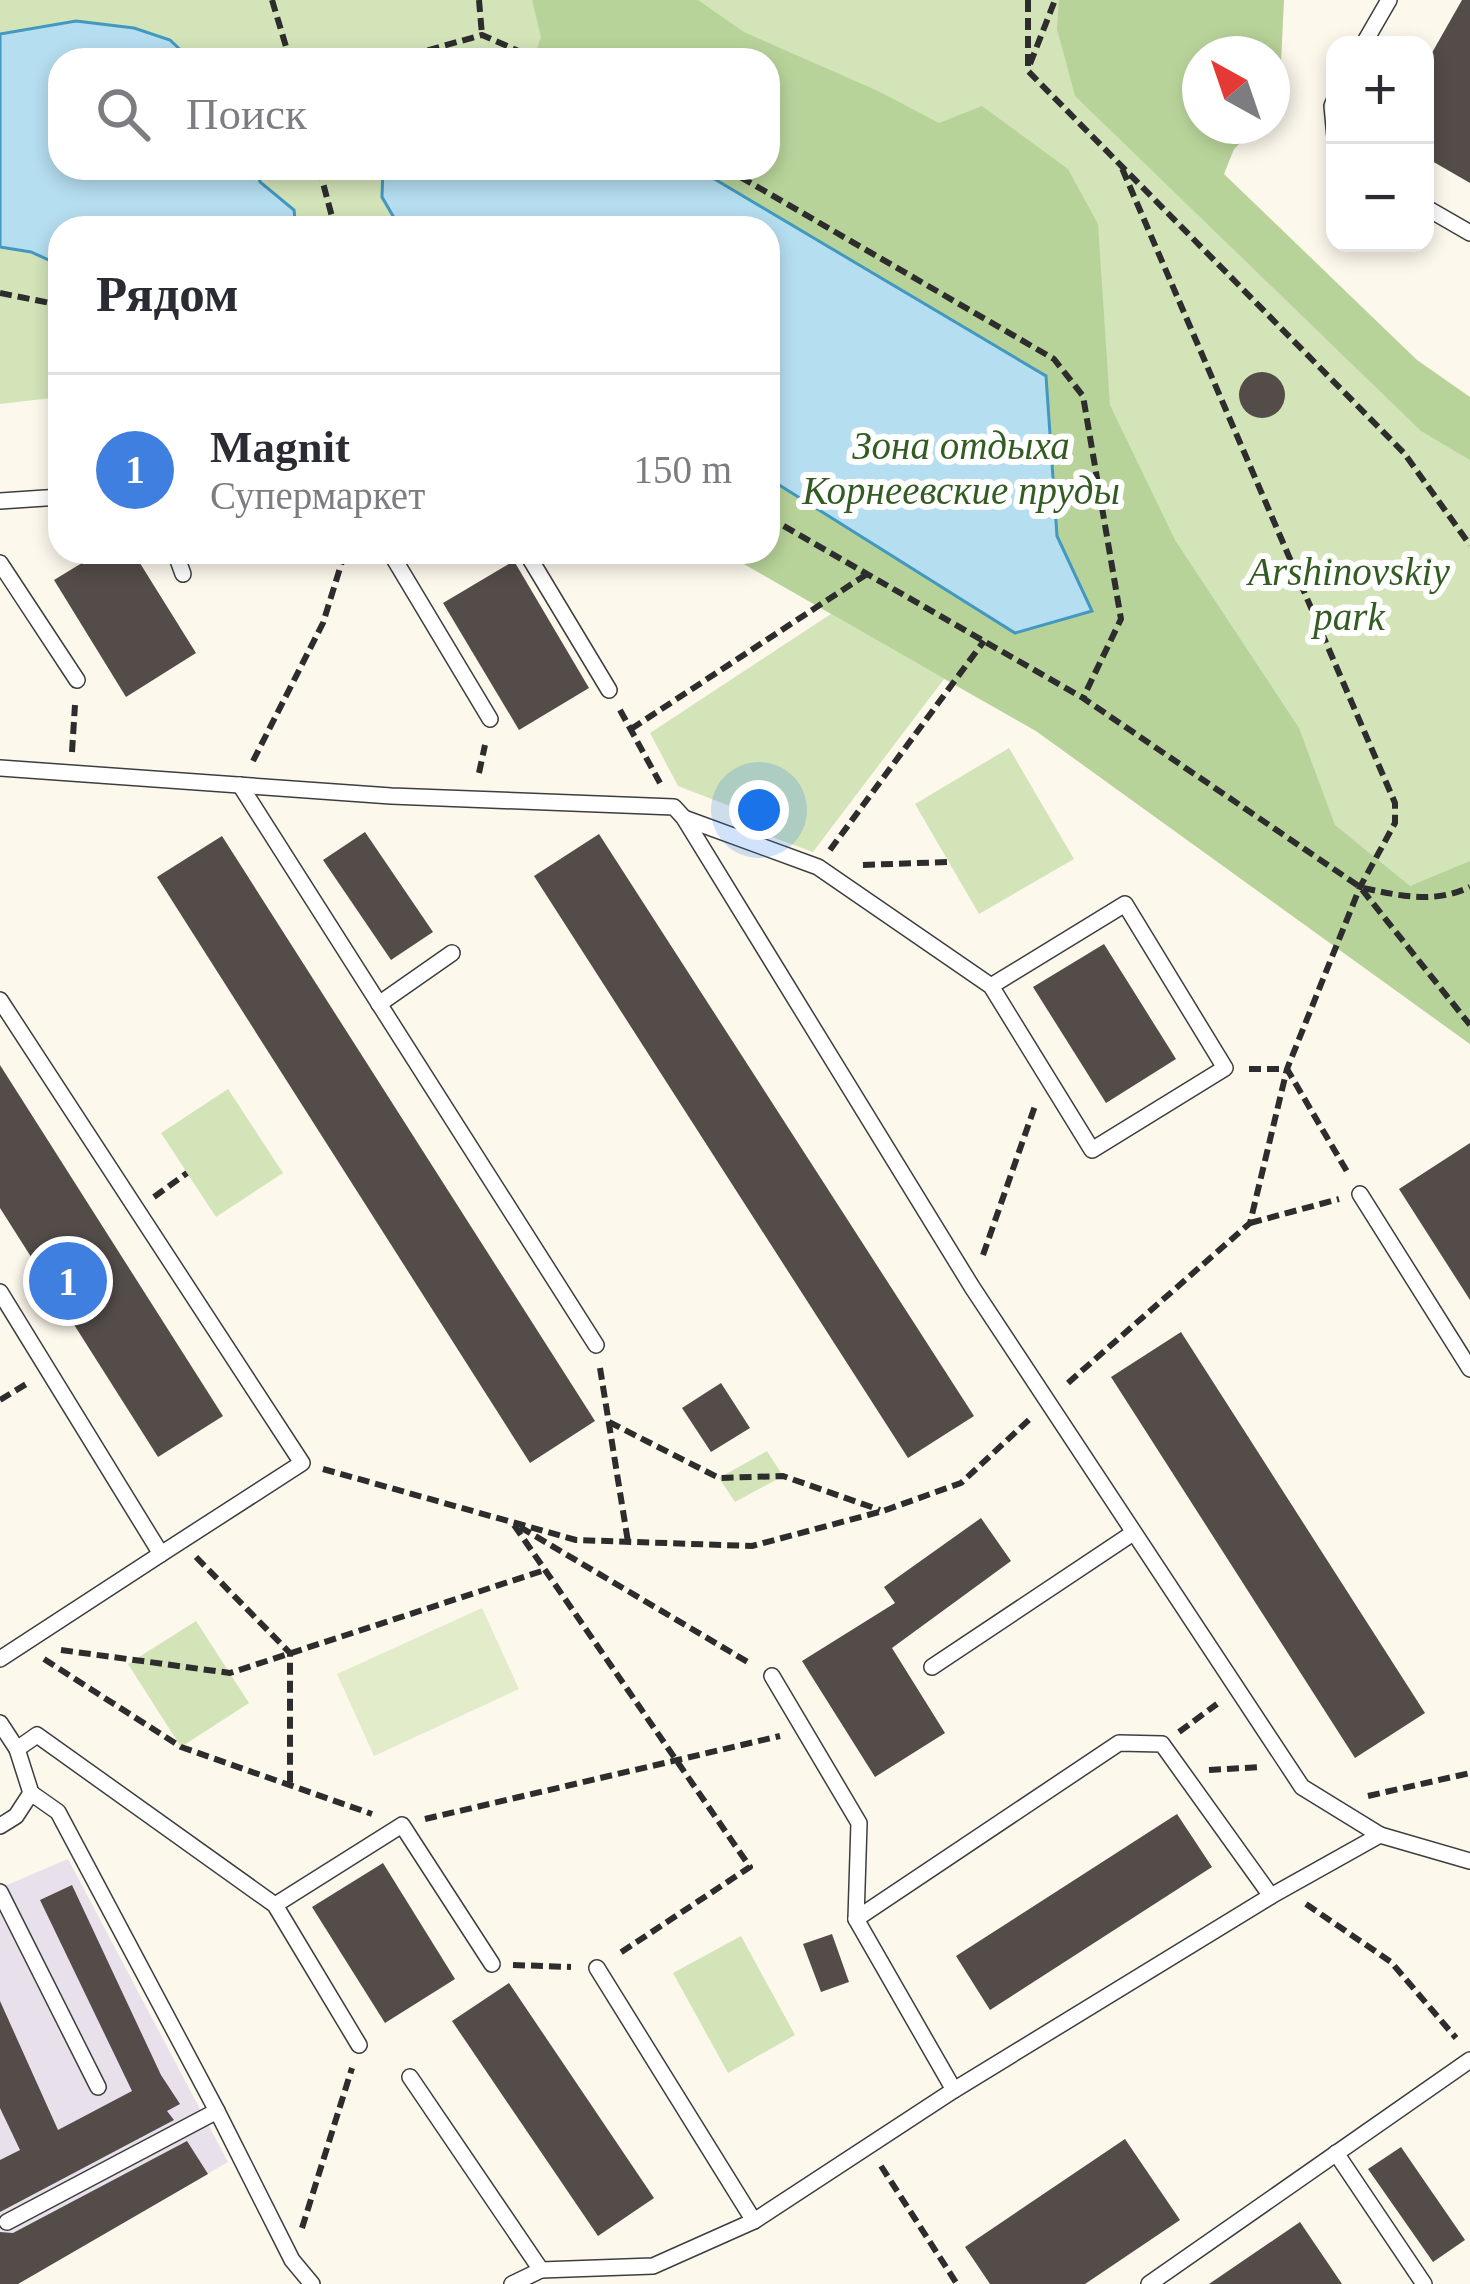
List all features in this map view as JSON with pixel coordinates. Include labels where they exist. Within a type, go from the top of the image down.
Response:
[{"type":"lane","points":[[1368,36],[1389,0]]},
{"type":"lane","points":[[1434,212],[1470,233]]},
{"type":"lane","points":[[0,501],[48,498]]},
{"type":"lane","points":[[0,563],[76,680]]},
{"type":"lane","points":[[179,564],[183,574]]},
{"type":"lane","points":[[397,564],[490,718]]},
{"type":"lane","points":[[533,564],[609,690]]},
{"type":"lane","points":[[0,768],[679,812],[818,867],[991,986],[1092,1150],[1225,1068],[1125,904],[991,986]]},
{"type":"lane","points":[[240,785],[596,1345]]},
{"type":"lane","points":[[679,812],[972,1287],[1302,1787],[1380,1835],[1470,1861]]},
{"type":"lane","points":[[379,1004],[452,953]]},
{"type":"lane","points":[[0,1000],[302,1463],[0,1658]]},
{"type":"lane","points":[[1360,1194],[1470,1369]]},
{"type":"lane","points":[[0,1292],[161,1554]]},
{"type":"lane","points":[[932,1667],[1133,1534]]},
{"type":"lane","points":[[772,1676],[860,1823],[856,1919],[954,2090]]},
{"type":"lane","points":[[0,1723],[17,1749],[31,1793],[58,1812],[292,2260],[312,2284]]},
{"type":"lane","points":[[17,1749],[37,1735],[275,1905],[359,2045]]},
{"type":"lane","points":[[856,1919],[1119,1742],[1162,1744],[1277,1892]]},
{"type":"lane","points":[[0,1826],[16,1816],[31,1793]]},
{"type":"lane","points":[[275,1905],[402,1825],[492,1964]]},
{"type":"lane","points":[[512,2284],[542,2270],[653,2266],[754,2221],[954,2090],[1277,1892],[1380,1835]]},
{"type":"lane","points":[[0,1892],[98,2087]]},
{"type":"lane","points":[[597,1968],[754,2221]]},
{"type":"lane","points":[[1149,2284],[1470,2060]]},
{"type":"lane","points":[[410,2077],[542,2270]]},
{"type":"lane","points":[[8,2222],[217,2111]]},
{"type":"lane","points":[[1336,2153],[1424,2284]]},
{"type":"path","points":[[272,0],[286,48]]},
{"type":"path","points":[[479,0],[482,35]]},
{"type":"path","points":[[1028,0],[1028,71],[1404,453],[1470,545]]},
{"type":"path","points":[[1028,71],[1055,0]]},
{"type":"path","points":[[436,48],[482,35],[512,48]]},
{"type":"path","points":[[1121,166],[1395,803],[1395,823],[1360,887],[1287,1069],[1250,1222]]},
{"type":"path","points":[[322,180],[332,216]]},
{"type":"path","points":[[746,180],[1054,359],[1083,396],[1121,619],[1082,698]]},
{"type":"path","points":[[0,293],[48,303]]},
{"type":"path","points":[[780,524],[1082,698],[1360,887],[1470,1025]]},
{"type":"path","points":[[240,785],[323,623],[341,564]]},
{"type":"path","points":[[631,729],[867,574]]},
{"type":"path","points":[[818,867],[984,641]]},
{"type":"path","points":[[71,773],[76,680]]},
{"type":"path","points":[[609,690],[679,812]]},
{"type":"path","points":[[474,800],[490,718]]},
{"type":"path","points":[[818,867],[949,862]]},
{"type":"path","points":[[1360,887],[1411,898],[1448,897],[1470,887]]},
{"type":"path","points":[[1225,1068],[1287,1069]]},
{"type":"path","points":[[302,1463],[576,1540],[752,1546],[884,1511],[961,1483],[1250,1222],[1360,1194],[1287,1069]]},
{"type":"path","points":[[972,1287],[1046,1076]]},
{"type":"path","points":[[137,1210],[187,1173]]},
{"type":"path","points":[[596,1345],[628,1542]]},
{"type":"path","points":[[609,1422],[719,1478],[783,1476],[884,1511]]},
{"type":"path","points":[[492,1964],[597,1968],[750,1867],[512,1522]]},
{"type":"path","points":[[512,1522],[772,1676]]},
{"type":"path","points":[[180,1542],[290,1654],[290,1785]]},
{"type":"path","points":[[21,1644],[230,1673],[545,1570]]},
{"type":"path","points":[[21,1644],[181,1747],[402,1825],[804,1730]]},
{"type":"path","points":[[1162,1744],[1238,1689]]},
{"type":"path","points":[[1182,1772],[1288,1765]]},
{"type":"path","points":[[1329,1804],[1470,1773]]},
{"type":"path","points":[[1277,1892],[1391,1962],[1457,2039]]},
{"type":"path","points":[[292,2260],[359,2045]]},
{"type":"path","points":[[867,2146],[958,2284]]},
{"type":"shaded area","points":[[68,1859],[228,2162],[18,2284],[0,2284],[0,1888]]},
{"type":"green space","points":[[0,0],[1126,0],[1080,86],[1470,431],[1470,1044],[1036,731],[944,679],[813,852],[736,824],[735,808],[678,786],[650,733],[831,614],[744,564],[780,564],[780,216],[48,216],[48,398],[0,404]]},
{"type":"green space","points":[[532,0],[698,0],[744,32],[878,91],[939,123],[982,106],[1068,169],[1098,224],[1110,405],[1175,540],[1299,728],[1335,825],[1410,886],[1470,861],[1470,1044],[1036,731],[744,564],[780,564],[780,485],[1015,632],[1092,610],[1057,536],[1045,376],[716,180],[780,180],[780,48],[537,48],[541,37]]},
{"type":"green space","points":[[1059,0],[1284,0],[1282,36],[1182,36],[1182,144],[1239,144],[1224,174],[1417,360],[1470,397],[1470,460],[1421,431],[1075,96],[1057,29]]},
{"type":"green space","points":[[1009,748],[1074,859],[979,914],[915,804]]},
{"type":"green space","points":[[228,1089],[283,1173],[216,1217],[161,1133]]},
{"type":"green space","points":[[767,1451],[783,1476],[735,1502],[719,1478]]},
{"type":"green space","points":[[482,1608],[519,1689],[374,1756],[337,1674]]},
{"type":"green space","points":[[196,1621],[249,1703],[181,1747],[128,1664]]},
{"type":"green space","points":[[741,1936],[795,2035],[728,2073],[673,1973]]},
{"type":"water","points":[[76,21],[134,28],[170,40],[178,48],[48,48],[48,180],[259,180],[294,210],[295,216],[48,216],[48,260],[0,247],[0,34]]},
{"type":"water","points":[[383,180],[716,180],[777,216],[393,216],[382,197]]},
{"type":"water","points":[[780,218],[1046,376],[1057,536],[1092,611],[1015,633],[780,486]]},
{"type":"building","points":[[1462,0],[1470,0],[1470,183],[1434,162],[1434,49]]},
{"type":"building","points":[[1262,372],[1278,379],[1285,395],[1278,411],[1262,418],[1246,411],[1239,395],[1246,379]]},
{"type":"building","points":[[80,564],[140,564],[196,653],[126,697],[54,580]]},
{"type":"building","points":[[516,564],[589,688],[519,730],[443,603]]},
{"type":"building","points":[[365,832],[433,932],[391,960],[323,860]]},
{"type":"building","points":[[599,834],[974,1416],[908,1458],[534,876]]},
{"type":"building","points":[[222,836],[595,1421],[530,1463],[157,877]]},
{"type":"building","points":[[1104,944],[1176,1059],[1106,1103],[1033,987]]},
{"type":"building","points":[[0,1065],[223,1416],[158,1457],[0,1208]]},
{"type":"building","points":[[1470,1143],[1470,1300],[1399,1189]]},
{"type":"building","points":[[1181,1332],[1425,1713],[1355,1758],[1111,1377]]},
{"type":"building","points":[[721,1383],[750,1428],[711,1452],[682,1408]]},
{"type":"building","points":[[981,1518],[1011,1561],[892,1648],[945,1733],[875,1777],[802,1661],[895,1603],[884,1587]]},
{"type":"building","points":[[1177,1814],[1212,1867],[990,2010],[956,1956]]},
{"type":"building","points":[[383,1863],[455,1979],[385,2023],[312,1907]]},
{"type":"building","points":[[72,1885],[161,2075],[180,2104],[167,2111],[174,2120],[0,2212],[0,2160],[20,2150],[0,2108],[0,2001],[58,2130],[132,2091],[40,1900]]},
{"type":"building","points":[[832,1934],[849,1982],[821,1992],[803,1944]]},
{"type":"building","points":[[509,1983],[654,2198],[598,2236],[452,2021]]},
{"type":"building","points":[[1125,2139],[1180,2220],[1085,2284],[990,2284],[965,2247]]},
{"type":"building","points":[[187,2141],[208,2174],[18,2284],[0,2284],[0,2232],[13,2233]]},
{"type":"building","points":[[1401,2147],[1465,2240],[1433,2262],[1368,2169]]},
{"type":"building","points":[[1300,2222],[1342,2284],[1209,2284]]},
{"type":"place","name":"Magnit","points":[[68,1281]]},
{"type":"park label","name":"Зона отдыха Корнеевские пруды","points":[[961,468]]},
{"type":"park label","name":"Arshinovskiy park","points":[[1349,594]]}]
